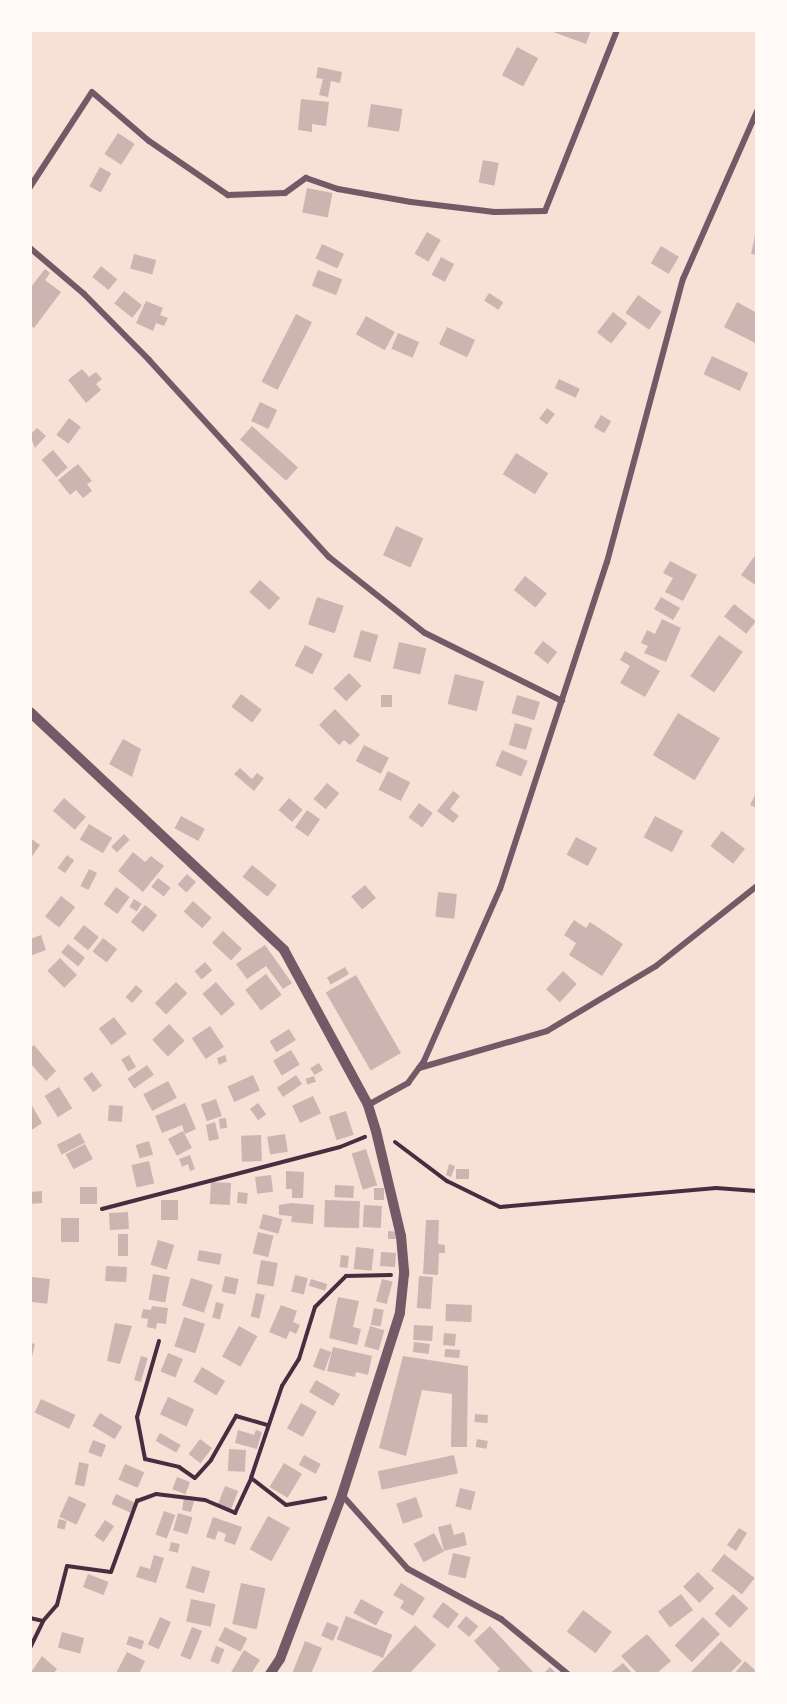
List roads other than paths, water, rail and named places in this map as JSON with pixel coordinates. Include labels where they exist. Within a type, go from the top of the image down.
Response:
[{"type":"street","points":[[30,187],[92,92],[149,141],[228,195],[285,193],[306,178],[338,189],[411,202],[494,212],[545,212],[617,30]]},
{"type":"street","points":[[368,1105],[408,1083],[419,1068],[453,1004],[500,889],[607,562],[683,279],[757,111]]},
{"type":"street","points":[[30,248],[84,294],[149,360],[329,557],[425,633],[562,701]]},
{"type":"street","points":[[30,712],[284,950],[368,1105],[376,1131],[401,1236],[404,1275],[400,1313],[385,1368],[342,1495],[280,1659],[270,1674]]},
{"type":"street","points":[[419,1068],[547,1031],[656,966],[757,886]]},
{"type":"street","points":[[342,1495],[408,1569],[501,1619],[568,1674]]}]
